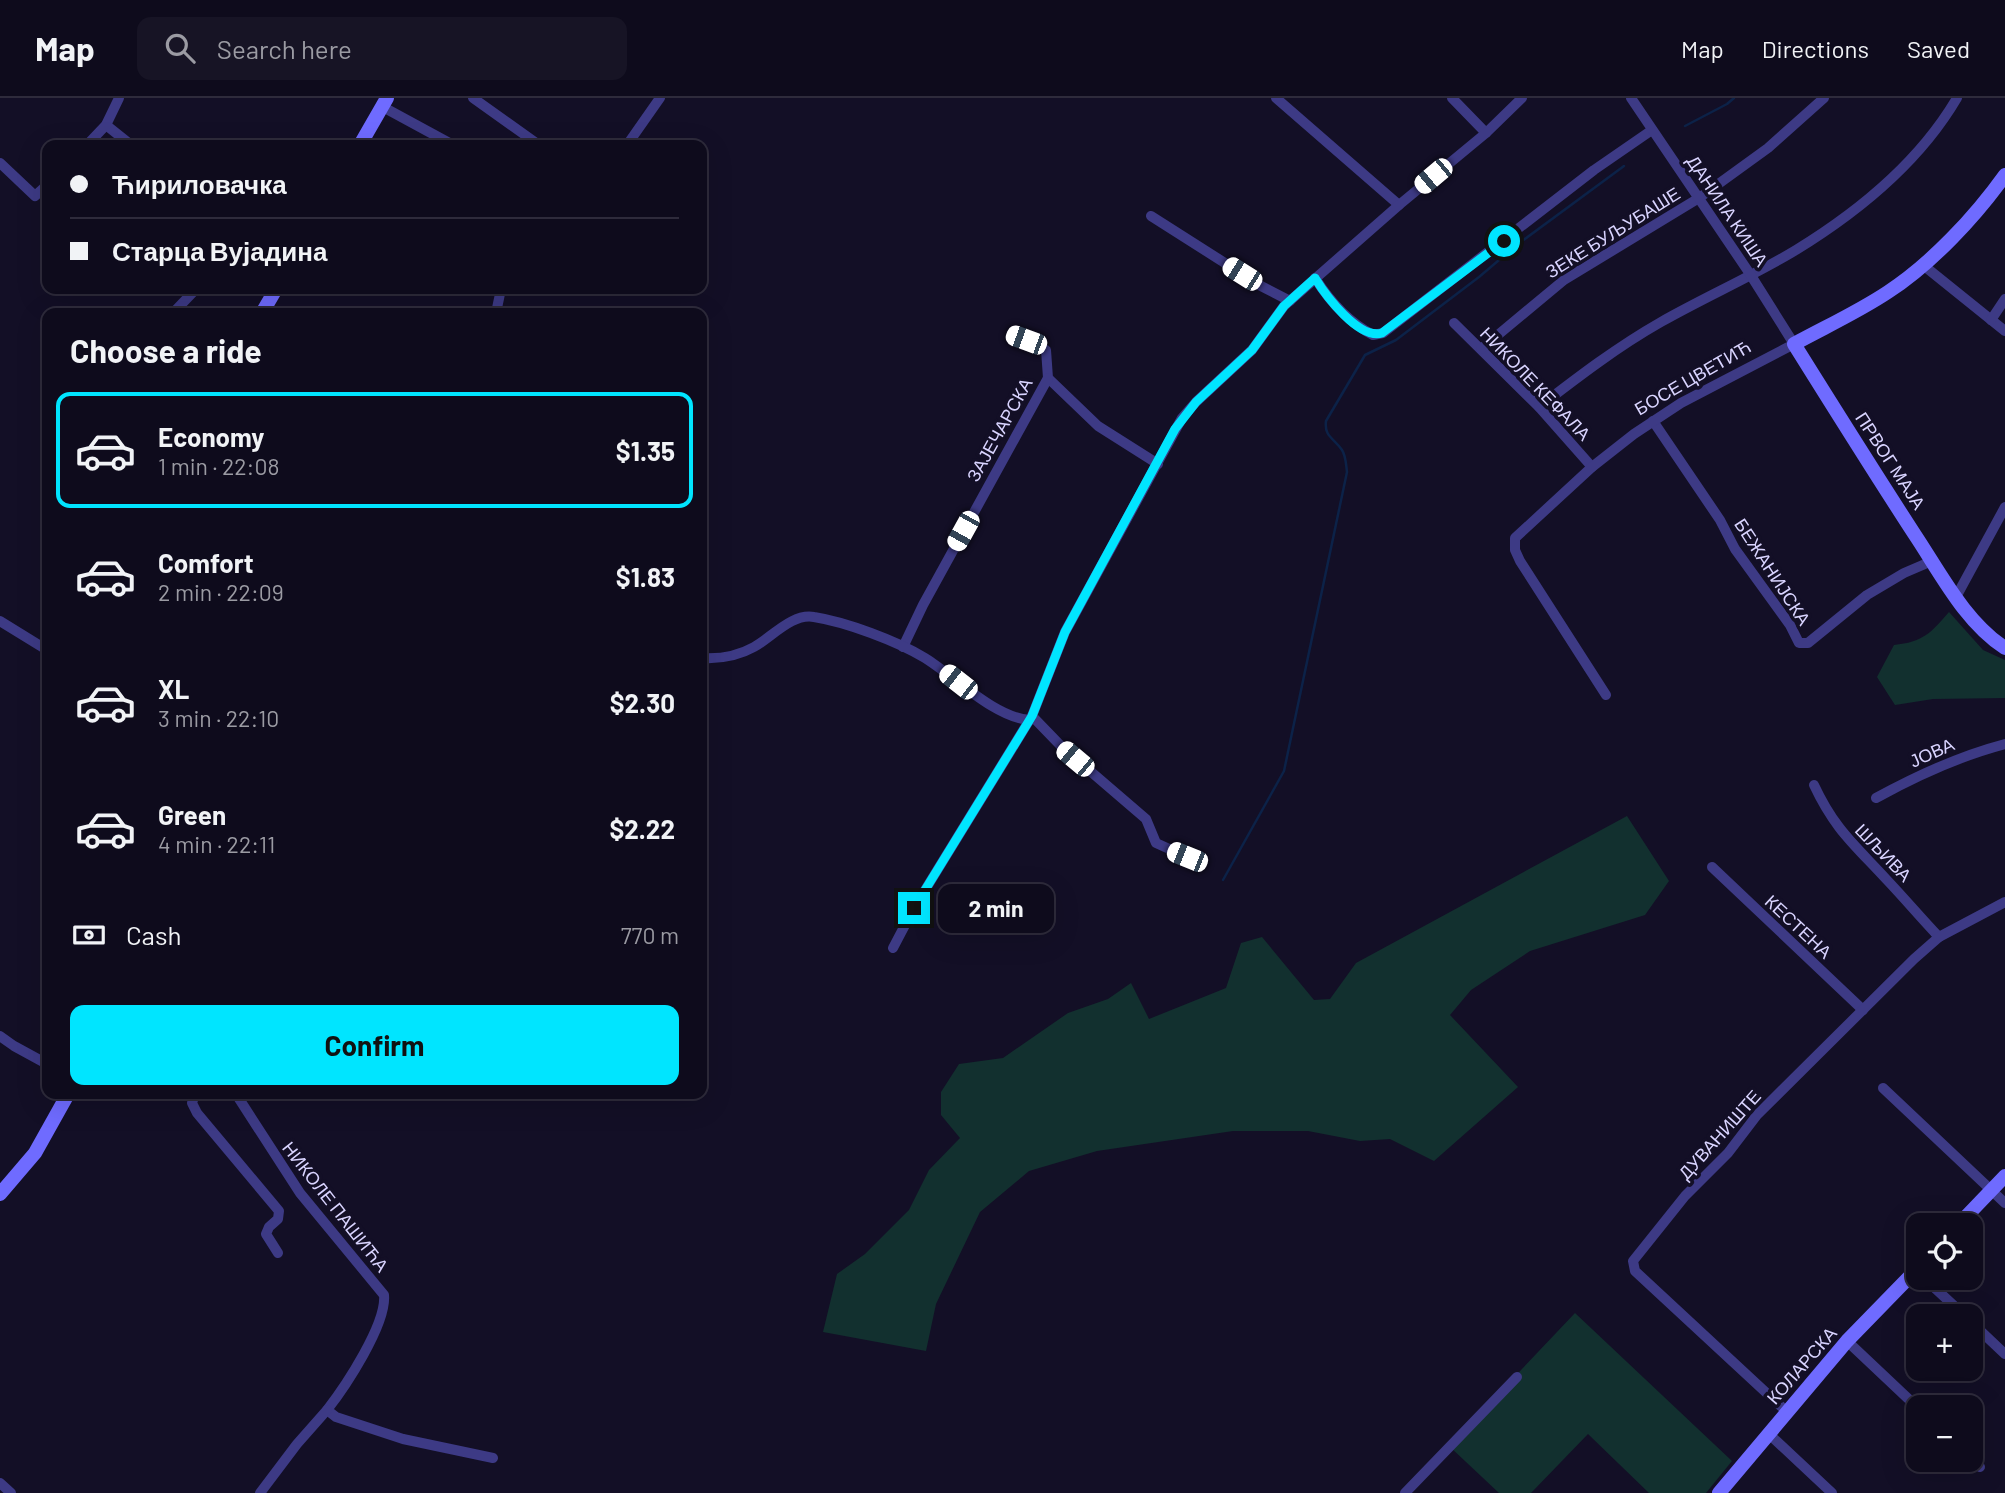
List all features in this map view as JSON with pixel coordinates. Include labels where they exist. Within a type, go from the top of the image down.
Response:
[{"type":"street","points":[[92,140],[106,125],[119,98]]},
{"type":"street","points":[[472,98],[532,140]]},
{"type":"street","points":[[631,140],[660,98]]},
{"type":"street","points":[[1276,98],[1399,205]]},
{"type":"street","points":[[1452,98],[1486,133]]},
{"type":"street","points":[[893,947],[914,908],[1031,718],[1065,632],[1175,429],[1190,408],[1252,350],[1290,301],[1486,133],[1522,98]]},
{"type":"street","name":"ЗЕКЕ БУЉУБАШЕ","points":[[1481,349],[1564,281],[1699,198],[1768,148],[1824,98]]},
{"type":"street","points":[[1539,407],[1626,342],[1796,250],[1845,217],[1877,190],[1927,140],[1957,98]]},
{"type":"street","name":"ДАНИЛА КИША","points":[[1633,99],[1794,344]]},
{"type":"street","points":[[367,140],[385,102],[445,140]]},
{"type":"street","points":[[106,125],[125,140]]},
{"type":"street","points":[[1315,278],[1330,299],[1349,318],[1373,335],[1382,333],[1594,170],[1652,130]]},
{"type":"street","points":[[0,163],[35,197],[42,190]]},
{"type":"street","name":"БОСЕ ЦВЕТИЋ","points":[[1606,695],[1520,561],[1515,546],[1517,535],[1592,467],[1653,421],[1681,403],[1880,297],[1923,265],[1974,214],[2005,176]]},
{"type":"street","points":[[1151,215],[1261,286],[1290,301]]},
{"type":"street","points":[[1923,265],[2005,331]]},
{"type":"street","points":[[178,308],[191,294]]},
{"type":"street","points":[[1991,320],[2005,299]]},
{"type":"street","name":"НИКОЛЕ КЕФАЛА","points":[[1454,323],[1539,407],[1592,467]]},
{"type":"street","points":[[1012,334],[1046,350],[1048,378],[1107,433],[1158,464]]},
{"type":"street","name":"ПРВОГ МАЈА","points":[[1794,344],[1956,597],[1979,627],[2005,648]]},
{"type":"street","name":"ЗАЈЕЧАРСКА","points":[[903,647],[923,605],[1048,378]]},
{"type":"street","name":"БЕЖАНИЈСКА","points":[[1653,421],[1720,520],[1735,549],[1790,625],[1799,643],[1808,643],[1867,595],[1904,573],[1932,561]]},
{"type":"street","points":[[1956,597],[2005,507]]},
{"type":"street","points":[[707,658],[722,658],[753,648],[798,618],[806,616],[849,626],[903,647],[924,657],[966,690],[989,703],[1020,719],[1031,718],[1146,819],[1156,843],[1187,857]]},
{"type":"street","points":[[0,621],[42,647]]},
{"type":"street","name":"ЈОВА","points":[[1876,799],[1926,771],[1968,754],[2005,744]]},
{"type":"street","name":"ШЉИВА","points":[[1814,785],[1825,809],[1846,839],[1939,937]]},
{"type":"street","name":"КЕСТЕНА","points":[[1712,867],[1863,1010]]},
{"type":"street","name":"ДУВАНИШТЕ","points":[[1787,1412],[1635,1271],[1632,1264],[1635,1256],[1728,1153],[1757,1115],[1939,937],[2005,902]]},
{"type":"street","points":[[0,1036],[42,1061]]},
{"type":"street","points":[[1883,1088],[2005,1203]]},
{"type":"street","points":[[0,1194],[35,1153],[65,1099]]},
{"type":"street","points":[[193,1099],[192,1103],[197,1113],[279,1211],[278,1219],[266,1234],[278,1253]]},
{"type":"street","name":"НИКОЛЕ ПАШИЋА","points":[[239,1099],[300,1193],[384,1295],[383,1312],[371,1337],[342,1390],[327,1410]]},
{"type":"street","points":[[1969,1213],[2005,1176]]},
{"type":"street","name":"КОЛАРСКА","points":[[1719,1493],[1847,1342],[1906,1285]]},
{"type":"street","points":[[1938,1290],[1952,1304]]},
{"type":"street","points":[[1983,1333],[2005,1354]]},
{"type":"street","points":[[1847,1342],[1906,1397]]},
{"type":"street","points":[[1405,1493],[1517,1377]]},
{"type":"street","points":[[260,1493],[327,1410],[336,1417],[381,1432],[493,1458]]},
{"type":"street","points":[[1769,1434],[1832,1493]]},
{"type":"street","points":[[0,1483],[11,1493]]},
{"type":"green space","points":[[1949,612],[1983,650],[2005,660],[2005,698],[1933,699],[1895,705],[1877,677],[1894,645],[1912,642],[1926,635]]},
{"type":"green space","points":[[1627,816],[1669,881],[1645,915],[1530,951],[1471,990],[1450,1015],[1518,1087],[1434,1161],[1390,1139],[1360,1141],[1308,1131],[1233,1131],[1097,1151],[1029,1171],[980,1212],[936,1304],[926,1351],[823,1332],[837,1274],[865,1254],[909,1210],[929,1170],[960,1138],[941,1115],[941,1092],[959,1064],[1003,1058],[1068,1013],[1108,999],[1131,983],[1149,1019],[1226,988],[1241,943],[1262,937],[1314,1000],[1330,999],[1356,963]]},
{"type":"green space","points":[[1575,1313],[1732,1461],[1706,1493],[1649,1493],[1588,1434],[1531,1493],[1499,1493],[1449,1446]]},
{"type":"waterway","points":[[1685,126],[1734,98]]},
{"type":"waterway","points":[[1223,880],[1284,771],[1347,472],[1343,452],[1328,434],[1326,421],[1365,355],[1396,340],[1518,244],[1624,166]]},
{"type":"route","points":[[914,908],[1032,716],[1065,632],[1175,429],[1190,408],[1252,350],[1284,306],[1315,278],[1330,299],[1349,318],[1364,331],[1377,335],[1504,241]]}]
